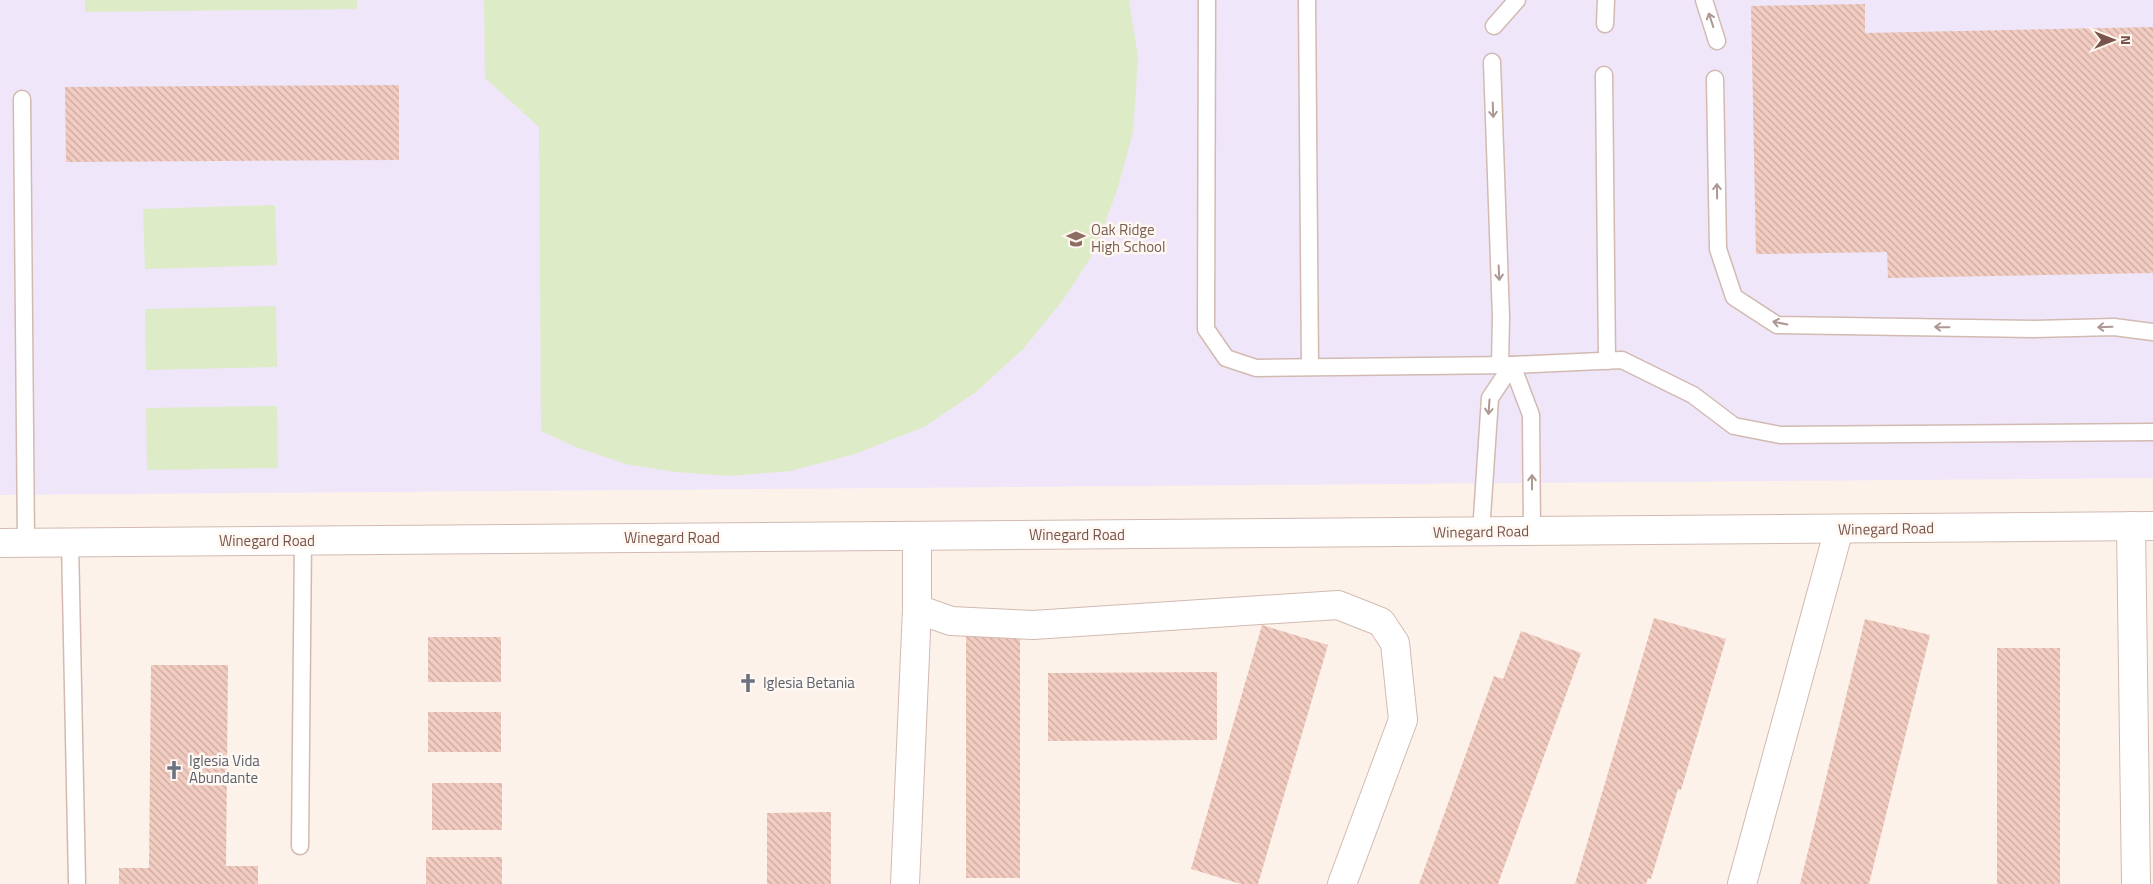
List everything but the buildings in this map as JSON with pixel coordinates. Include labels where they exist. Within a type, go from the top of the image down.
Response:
[{"type":"street","name":"Winegard Road","points":[[13,543],[2142,526]]},
{"type":"street","points":[[2136,884],[2142,526]]},
{"type":"street","points":[[1742,884],[1839,529]]},
{"type":"street","points":[[905,884],[917,609],[917,536]]},
{"type":"street","points":[[917,609],[951,621],[1033,625],[1338,605],[1381,622],[1395,643],[1403,720],[1342,884]]},
{"type":"lane","points":[[1207,0],[1206,330],[1226,358],[1256,368],[1506,365],[1622,360],[1693,395],[1734,426],[1780,435],[2153,432]]},
{"type":"lane","points":[[1307,0],[1310,367]]},
{"type":"lane","points":[[1605,24],[1606,0]]},
{"type":"lane","points":[[1704,0],[1717,41]]},
{"type":"lane","points":[[1494,26],[1510,3]]},
{"type":"lane","points":[[1492,62],[1501,317],[1506,365],[1531,415],[1532,531]]},
{"type":"lane","points":[[1604,75],[1607,361]]},
{"type":"lane","points":[[1715,79],[1718,250],[1734,297],[1777,325],[2034,329],[2114,327],[2153,332]]},
{"type":"lane","points":[[13,543],[22,99]]},
{"type":"lane","points":[[1481,532],[1490,398],[1506,365]]},
{"type":"lane","points":[[300,846],[302,540]]},
{"type":"lane","points":[[70,542],[77,882]]},
{"type":"shaded area","name":"Oak Ridge High School","points":[[0,0],[2153,0],[2153,478],[0,495]]},
{"type":"green space","points":[[85,0],[357,0],[357,9],[85,12]]},
{"type":"green space","points":[[484,0],[1129,0],[1138,58],[1133,132],[1118,187],[1095,251],[1063,300],[1024,348],[976,392],[924,427],[855,454],[790,471],[731,476],[675,472],[626,464],[576,447],[541,431],[539,127],[485,78]]},
{"type":"green space","points":[[275,205],[277,265],[145,269],[143,209]]},
{"type":"green space","points":[[276,306],[277,367],[146,370],[145,309]]},
{"type":"green space","points":[[277,406],[278,468],[147,470],[146,408]]},
{"type":"place","name":"Oak Ridge High School","points":[[1076,239]]},
{"type":"place","name":"Iglesia Betania","points":[[748,683]]},
{"type":"place","name":"Iglesia Vida Abundante","points":[[174,770]]}]
